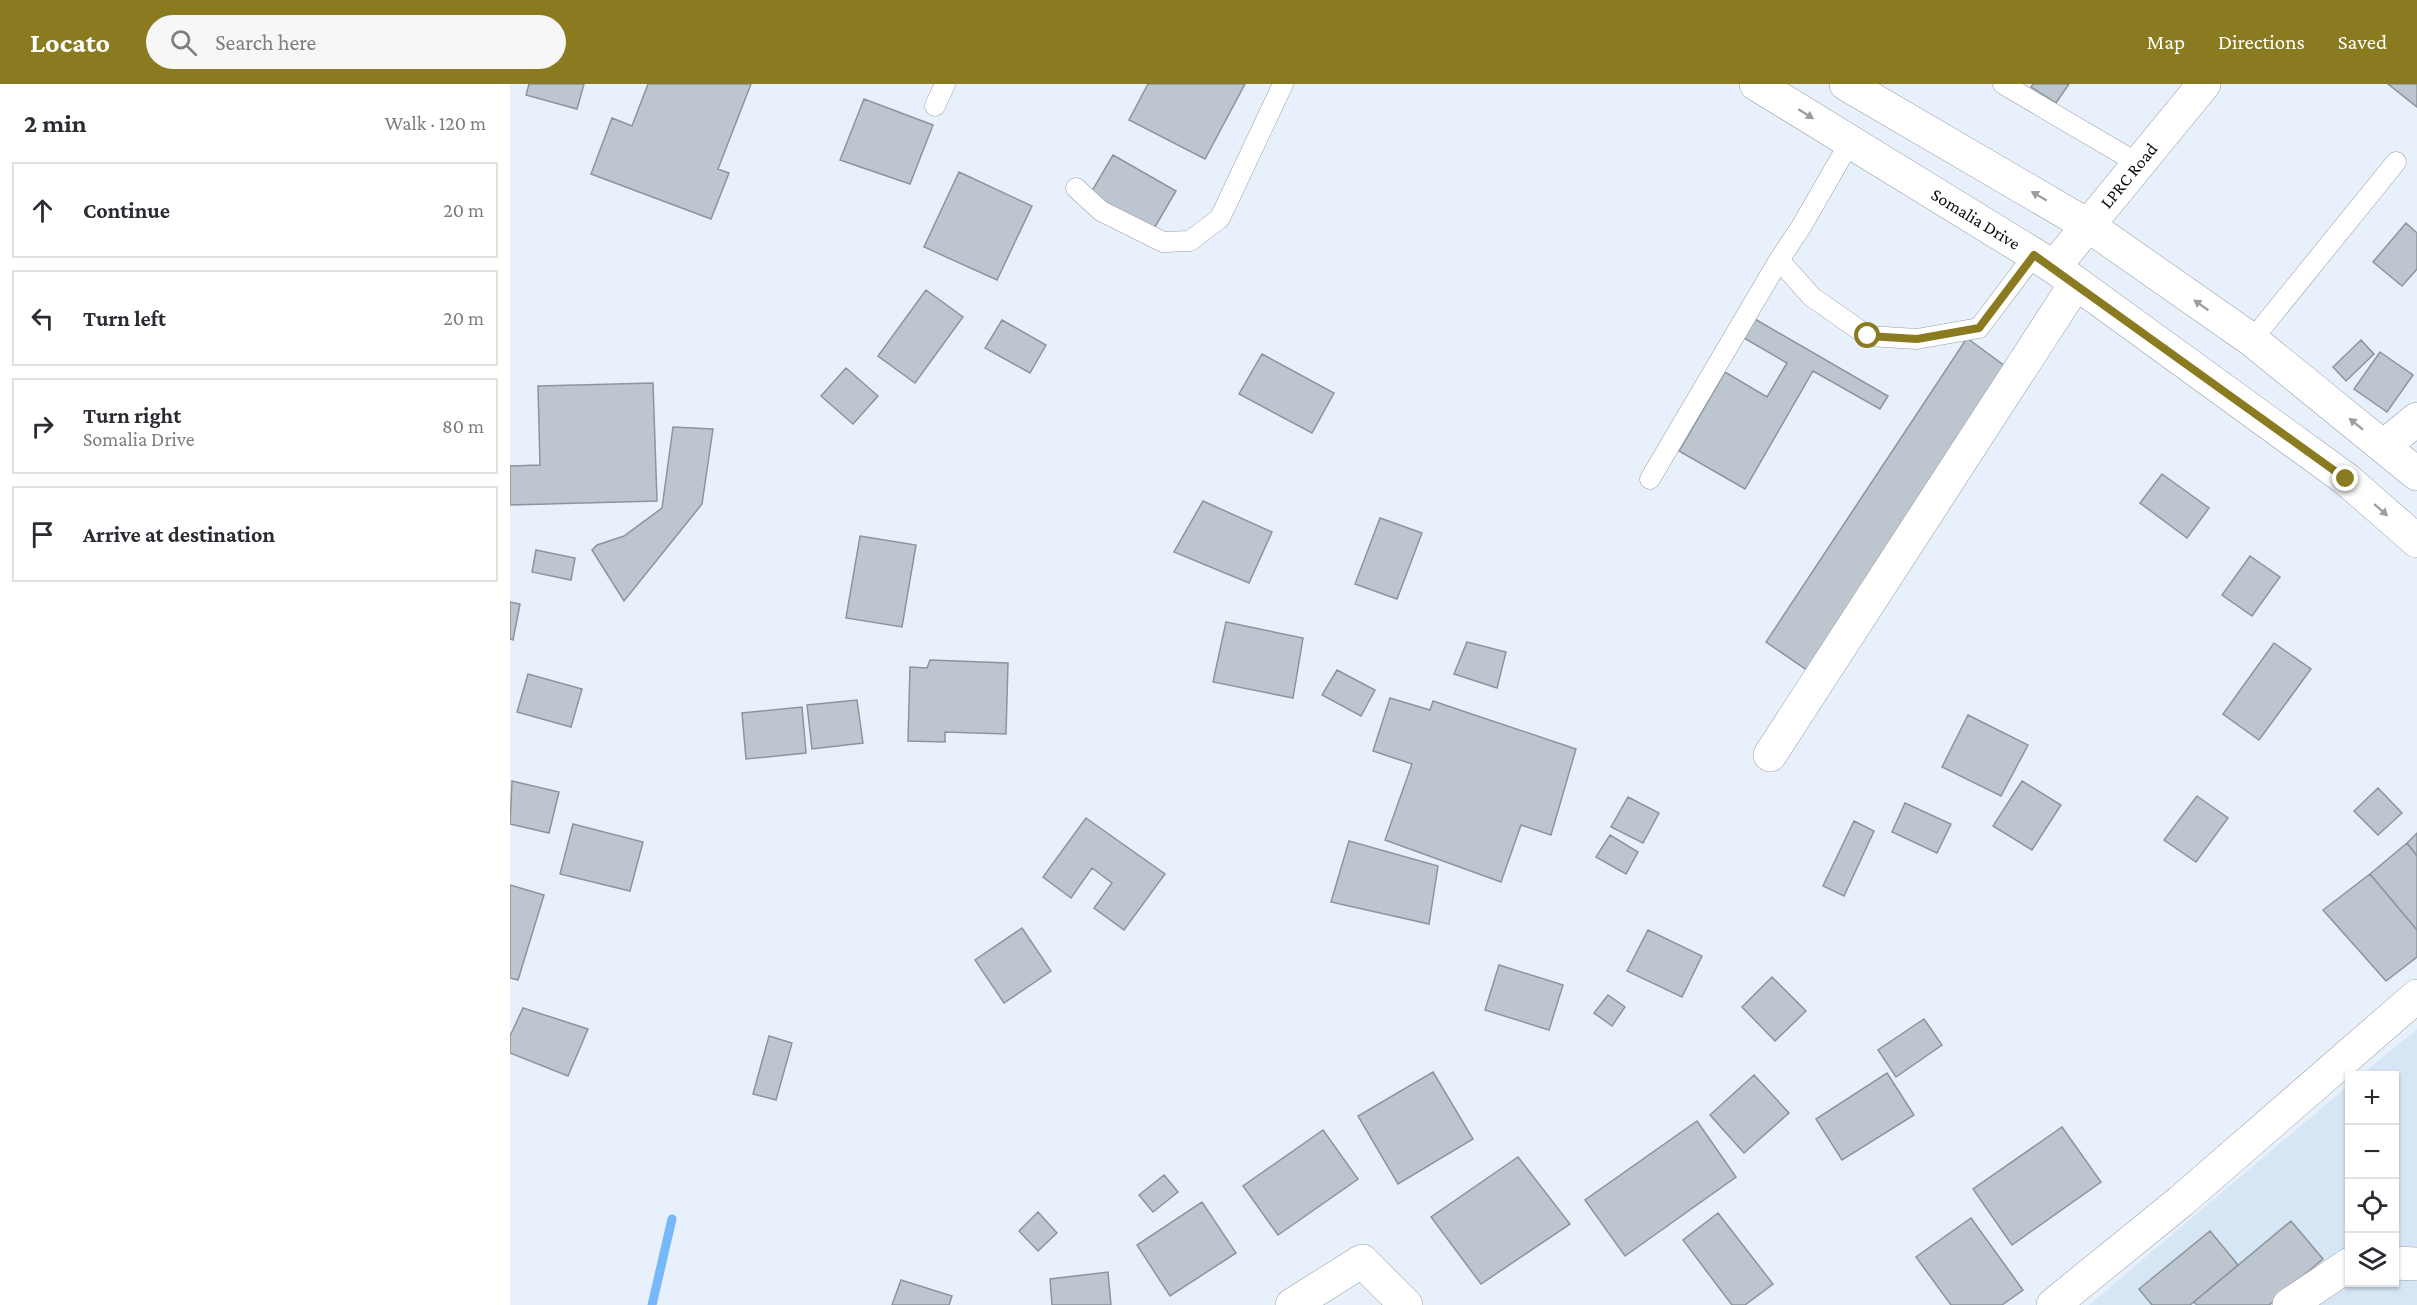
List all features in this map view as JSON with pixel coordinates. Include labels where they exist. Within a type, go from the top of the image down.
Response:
[{"type":"street","name":"Somalia Drive","points":[[1756,84],[2055,268],[2346,479],[2417,541]]},
{"type":"street","points":[[1846,84],[2089,226],[2252,340],[2417,474]]},
{"type":"street","name":"LPRC Road","points":[[1770,755],[2055,268],[2204,84]]},
{"type":"street","points":[[2384,446],[2417,419]]},
{"type":"street","points":[[2053,1305],[2190,1193],[2417,996]]},
{"type":"street","points":[[1292,1305],[1362,1261],[1406,1305]]},
{"type":"street","points":[[2399,1263],[2417,1264]]},
{"type":"street","points":[[2289,1305],[2345,1267]]},
{"type":"lane","points":[[935,106],[945,84]]},
{"type":"lane","points":[[1076,188],[1101,211],[1163,242],[1190,241],[1220,218],[1283,84]]},
{"type":"lane","points":[[2003,84],[2139,164]]},
{"type":"lane","points":[[1650,479],[1850,142]]},
{"type":"lane","points":[[2252,340],[2396,162]]},
{"type":"lane","points":[[1779,260],[1812,297],[1868,336],[1917,339],[1979,328],[2055,268]]},
{"type":"shaded area","points":[[2417,1029],[2417,1305],[2089,1305],[2345,1088],[2345,1287],[2399,1287],[2399,1071],[2366,1071]]},
{"type":"building","points":[[529,84],[584,84],[577,109],[526,95]]},
{"type":"building","points":[[648,84],[751,84],[718,169],[729,173],[711,219],[591,174],[612,118],[632,126]]},
{"type":"building","points":[[1148,84],[1245,84],[1205,159],[1129,120]]},
{"type":"building","points":[[2033,84],[2069,84],[2056,103],[2031,87]]},
{"type":"building","points":[[2388,84],[2417,84],[2417,107]]},
{"type":"building","points":[[864,99],[933,125],[910,184],[840,160]]},
{"type":"building","points":[[1113,155],[1176,191],[1152,232],[1089,196]]},
{"type":"building","points":[[959,172],[1032,206],[997,280],[924,247]]},
{"type":"building","points":[[2406,223],[2417,233],[2417,269],[2402,286],[2373,262]]},
{"type":"building","points":[[926,290],[963,317],[915,383],[878,356]]},
{"type":"building","points":[[1748,315],[1888,396],[1880,409],[1813,371],[1745,489],[1679,451],[1725,372],[1767,397],[1787,363],[1737,334]]},
{"type":"building","points":[[1002,320],[1046,345],[1030,373],[985,348]]},
{"type":"building","points":[[1967,338],[2013,372],[1817,677],[1766,642]]},
{"type":"building","points":[[2361,340],[2374,354],[2346,381],[2333,367]]},
{"type":"building","points":[[2380,352],[2413,375],[2387,412],[2354,389]]},
{"type":"building","points":[[1262,354],[1334,393],[1312,433],[1239,394]]},
{"type":"building","points":[[846,368],[878,396],[853,424],[821,396]]},
{"type":"building","points":[[653,383],[657,501],[510,505],[510,466],[540,465],[538,386]]},
{"type":"building","points":[[673,427],[713,429],[702,504],[624,601],[592,550],[597,545],[624,536],[662,508]]},
{"type":"building","points":[[2162,474],[2209,508],[2187,538],[2140,503]]},
{"type":"building","points":[[1203,501],[1272,532],[1249,583],[1174,552]]},
{"type":"building","points":[[1380,518],[1422,533],[1397,599],[1355,584]]},
{"type":"building","points":[[860,536],[916,545],[902,627],[846,618]]},
{"type":"building","points":[[536,550],[575,558],[571,580],[532,572]]},
{"type":"building","points":[[2250,556],[2280,577],[2252,616],[2222,595]]},
{"type":"building","points":[[510,602],[520,604],[513,640],[510,639]]},
{"type":"building","points":[[1226,622],[1303,638],[1293,698],[1213,682]]},
{"type":"building","points":[[1467,642],[1506,652],[1497,688],[1454,674]]},
{"type":"building","points":[[2274,643],[2311,669],[2259,740],[2223,714]]},
{"type":"building","points":[[930,660],[1008,663],[1006,734],[945,732],[945,742],[908,741],[910,667],[927,668]]},
{"type":"building","points":[[1337,670],[1375,690],[1361,716],[1322,695]]},
{"type":"building","points":[[528,674],[582,689],[571,727],[517,712]]},
{"type":"building","points":[[1390,698],[1430,710],[1433,701],[1576,749],[1551,835],[1521,825],[1501,882],[1385,840],[1412,764],[1373,751]]},
{"type":"building","points":[[857,700],[863,743],[812,749],[807,705]]},
{"type":"building","points":[[802,707],[806,753],[746,759],[742,713]]},
{"type":"building","points":[[1968,715],[2028,745],[2001,796],[1942,767]]},
{"type":"building","points":[[512,781],[559,792],[549,833],[510,824]]},
{"type":"building","points":[[2022,781],[2061,805],[2032,850],[1993,826]]},
{"type":"building","points":[[2378,788],[2402,813],[2378,835],[2354,811]]},
{"type":"building","points":[[2197,796],[2228,818],[2196,862],[2164,840]]},
{"type":"building","points":[[1628,797],[1659,813],[1643,843],[1611,827]]},
{"type":"building","points":[[1905,803],[1951,824],[1937,853],[1892,832]]},
{"type":"building","points":[[1086,818],[1165,874],[1124,930],[1094,908],[1112,883],[1092,868],[1071,898],[1043,877]]},
{"type":"building","points":[[1854,821],[1874,831],[1844,896],[1823,886]]},
{"type":"building","points":[[573,824],[643,842],[630,891],[560,874]]},
{"type":"building","points":[[2417,833],[2417,856],[2407,843]]},
{"type":"building","points":[[1610,835],[1638,852],[1626,874],[1596,857]]},
{"type":"building","points":[[1349,841],[1438,866],[1429,924],[1331,902]]},
{"type":"building","points":[[2407,843],[2417,856],[2417,930],[2370,874]]},
{"type":"building","points":[[2370,874],[2417,930],[2417,957],[2386,981],[2323,910]]},
{"type":"building","points":[[510,885],[544,895],[518,980],[510,978]]},
{"type":"building","points":[[1022,928],[1051,971],[1004,1003],[975,960]]},
{"type":"building","points":[[1648,930],[1702,956],[1682,997],[1627,971]]},
{"type":"building","points":[[1499,965],[1563,985],[1549,1030],[1485,1010]]},
{"type":"building","points":[[1772,977],[1806,1011],[1775,1041],[1742,1007]]},
{"type":"building","points":[[1608,995],[1625,1007],[1612,1026],[1594,1013]]},
{"type":"building","points":[[523,1008],[588,1029],[568,1076],[510,1053],[510,1036]]},
{"type":"building","points":[[1924,1019],[1942,1045],[1896,1077],[1878,1050]]},
{"type":"building","points":[[769,1036],[792,1043],[776,1100],[753,1094]]},
{"type":"building","points":[[1433,1072],[1473,1139],[1398,1184],[1358,1116]]},
{"type":"building","points":[[1887,1073],[1914,1115],[1842,1160],[1816,1119]]},
{"type":"building","points":[[1754,1075],[1789,1113],[1744,1153],[1710,1115]]},
{"type":"building","points":[[1697,1121],[1736,1177],[1625,1256],[1585,1200]]},
{"type":"building","points":[[2062,1127],[2101,1182],[2012,1245],[1973,1189]]},
{"type":"building","points":[[1323,1130],[1358,1179],[1278,1235],[1243,1186]]},
{"type":"building","points":[[1518,1157],[1570,1224],[1481,1284],[1431,1217]]},
{"type":"building","points":[[1164,1175],[1178,1192],[1153,1212],[1139,1195]]},
{"type":"building","points":[[1202,1202],[1236,1253],[1170,1296],[1137,1245]]},
{"type":"building","points":[[1038,1212],[1057,1233],[1038,1251],[1019,1231]]},
{"type":"building","points":[[1718,1213],[1773,1284],[1745,1305],[1732,1305],[1683,1240]]},
{"type":"building","points":[[1971,1218],[2023,1290],[2002,1305],[1951,1305],[1916,1257]]},
{"type":"building","points":[[2291,1221],[2323,1259],[2269,1305],[2197,1305],[2194,1302]]},
{"type":"building","points":[[2210,1231],[2238,1265],[2190,1305],[2152,1305],[2139,1289]]},
{"type":"building","points":[[1108,1272],[1111,1305],[1052,1305],[1050,1279]]},
{"type":"building","points":[[901,1280],[952,1296],[949,1305],[892,1305]]},
{"type":"waterway","points":[[652,1305],[672,1219]]},
{"type":"route","points":[[1868,336],[1917,339],[1979,328],[2034,255],[2054,267],[2346,479]]}]
